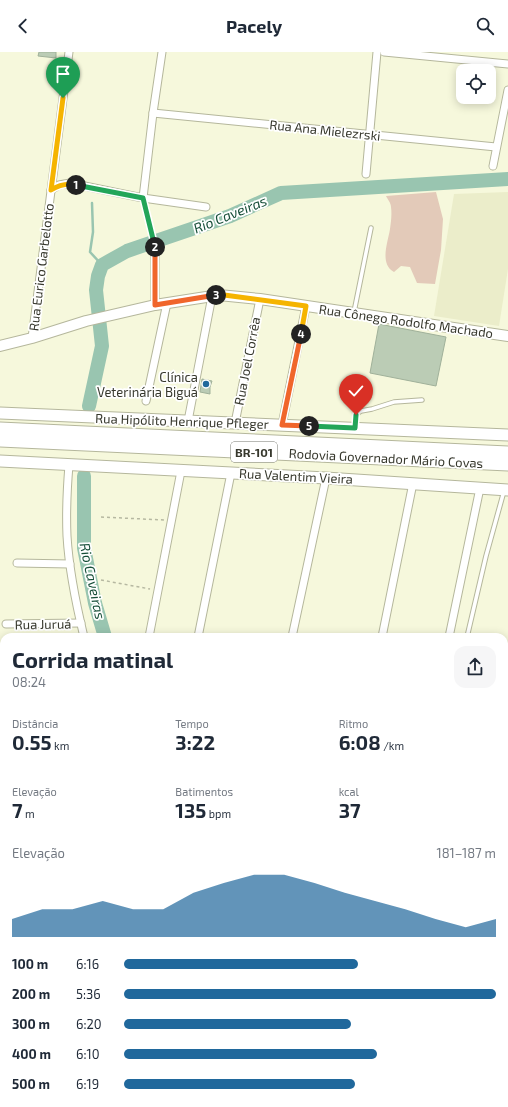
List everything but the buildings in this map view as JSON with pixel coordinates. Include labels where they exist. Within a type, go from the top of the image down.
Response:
[{"type":"highway","name":"Rodovia Governador Mário Covas","points":[[0,429],[508,453]]},
{"type":"highway","name":"Rodovia Governador Mário Covas","points":[[0,440],[508,464]]},
{"type":"main road","name":"Rua Cônego Rodolfo Machado","points":[[0,346],[111,315],[155,305],[224,295],[508,336]]},
{"type":"main road","name":"Rua Hipólito Henrique Pfleger","points":[[0,413],[508,435]]},
{"type":"main road","name":"Rua Valentim Vieira","points":[[0,461],[326,478],[506,490]]},
{"type":"street","name":"Rua Eurico Garbelotto","points":[[32,338],[69,52]]},
{"type":"street","points":[[143,198],[162,52]]},
{"type":"street","points":[[366,174],[377,52]]},
{"type":"street","points":[[384,52],[508,64]]},
{"type":"street","points":[[493,166],[508,90]]},
{"type":"street","name":"Rua Ana Mielezrski","points":[[153,113],[496,147]]},
{"type":"street","points":[[51,190],[59,185],[70,183],[143,198],[206,207]]},
{"type":"street","points":[[155,248],[155,305]]},
{"type":"street","points":[[188,421],[212,296]]},
{"type":"street","name":"Rua Joel Corrêa","points":[[235,423],[260,299]]},
{"type":"street","points":[[146,401],[168,303]]},
{"type":"street","points":[[282,425],[306,306]]},
{"type":"street","points":[[68,465],[67,523],[70,564],[83,633]]},
{"type":"street","points":[[150,633],[181,471]]},
{"type":"street","points":[[199,633],[231,473]]},
{"type":"street","points":[[293,633],[326,478]]},
{"type":"street","points":[[383,633],[413,483]]},
{"type":"street","points":[[450,633],[480,488]]},
{"type":"street","points":[[17,563],[70,564]]},
{"type":"street","name":"Rua Juruá","points":[[6,624],[81,623]]},
{"type":"lane","points":[[354,313],[371,228]]},
{"type":"lane","points":[[355,428],[356,415],[358,413],[394,402],[422,400]]},
{"type":"lane","points":[[468,633],[486,556],[506,490]]},
{"type":"path","points":[[143,198],[155,248]]},
{"type":"path","points":[[101,517],[172,521]]},
{"type":"path","points":[[101,580],[158,590]]},
{"type":"shaded area","points":[[436,192],[443,219],[441,250],[435,284],[417,283],[410,267],[401,266],[394,272],[387,264],[386,246],[390,229],[391,212],[390,204],[386,196]]},
{"type":"shaded area","points":[[508,192],[508,269],[499,326],[434,316],[454,194]]},
{"type":"waterway","name":"Rio Caveiras","points":[[89,406],[102,346],[96,290],[98,276],[102,265],[127,251],[230,216],[281,193],[508,179]]},
{"type":"waterway","points":[[92,203],[93,232],[90,252],[102,265]]},
{"type":"waterway","name":"Rio Caveiras","points":[[84,476],[84,548],[95,603],[104,633]]},
{"type":"place","name":"Clínica Veterinária Biguá","points":[[206,384]]},
{"type":"route","points":[[63,98],[51,190],[59,185],[70,183],[143,198],[155,248],[155,305],[224,295],[306,306],[282,425],[355,428],[356,415]]}]
